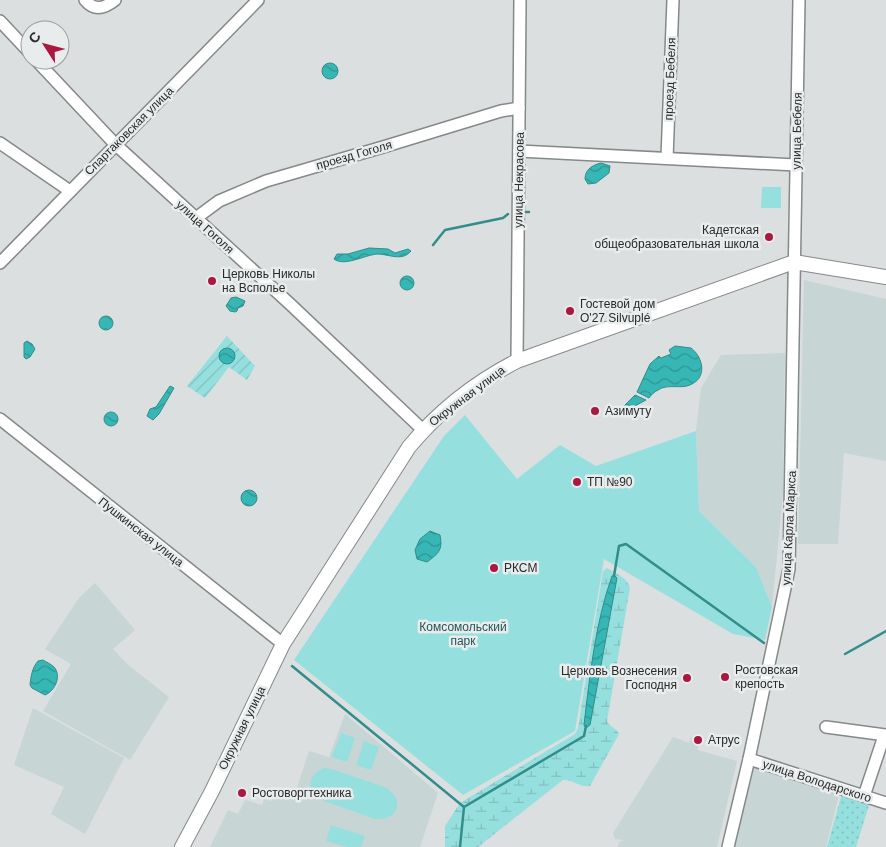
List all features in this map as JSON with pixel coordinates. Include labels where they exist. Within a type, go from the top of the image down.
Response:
[{"type":"main road","name":"Окружная улица","points":[[182,847],[212,791],[283,644],[409,447],[440,414],[497,371],[517,361],[794,262],[886,277]]},
{"type":"street","points":[[85,0],[93,7],[100,8],[106,7],[115,0]]},
{"type":"street","name":"Спартаковская улица","points":[[0,263],[258,0]]},
{"type":"street","name":"улица Некрасова","points":[[517,361],[520,0]]},
{"type":"street","name":"проезд Бебеля","points":[[667,158],[673,0]]},
{"type":"street","name":"улица Бебеля","points":[[794,262],[799,0]]},
{"type":"street","points":[[0,21],[20,42]]},
{"type":"street","name":"улица Гоголя","points":[[45,70],[115,144],[290,304],[423,430]]},
{"type":"street","name":"проезд Гоголя","points":[[196,218],[219,201],[266,181],[500,111],[520,108]]},
{"type":"street","points":[[0,143],[70,191]]},
{"type":"street","points":[[519,151],[796,165]]},
{"type":"street","name":"улица Карла Маркса","points":[[728,847],[749,759],[789,569],[794,262]]},
{"type":"street","name":"Пушкинская улица","points":[[0,420],[283,644]]},
{"type":"street","points":[[826,728],[885,735],[864,796]]},
{"type":"street","name":"улица Володарского","points":[[749,759],[886,803]]},
{"type":"shaded area","points":[[804,280],[886,299],[886,461],[844,453],[838,544],[798,544]]},
{"type":"shaded area","points":[[785,353],[783,492],[772,607],[756,567],[699,511],[696,431],[701,388],[721,355]]},
{"type":"shaded area","points":[[95,583],[135,630],[113,649],[127,664],[169,697],[130,760],[43,711],[71,664],[45,649],[79,598]]},
{"type":"shaded area","points":[[33,708],[124,758],[85,834],[51,814],[64,787],[14,765]]},
{"type":"shaded area","points":[[345,714],[438,793],[420,847],[210,847],[228,810],[238,814],[245,800],[262,805],[264,799],[272,801],[274,795],[293,800],[309,751],[329,757]]},
{"type":"shaded area","points":[[696,736],[701,738],[697,750],[737,761],[717,847],[618,847],[619,842],[624,840],[615,839],[613,833],[673,737],[689,743],[691,737],[695,739]]},
{"type":"shaded area","points":[[753,765],[838,790],[839,795],[826,847],[734,847]]},
{"type":"green space","points":[[762,187],[781,187],[781,208],[761,208]]},
{"type":"green space","points":[[227,336],[255,366],[247,380],[229,367],[205,398],[187,386]]},
{"type":"green space","name":"Комсомольский парк","points":[[465,415],[517,479],[560,445],[596,466],[696,431],[699,511],[756,567],[772,607],[765,640],[733,634],[604,559],[575,731],[463,795],[294,660],[444,436]]},
{"type":"green space","points":[[607,568],[624,579],[630,588],[607,721],[619,734],[590,786],[583,786],[563,780],[478,847],[445,847],[445,826],[460,803],[575,734],[578,728],[603,571]]},
{"type":"green space","points":[[341,733],[355,738],[347,762],[332,757]]},
{"type":"green space","points":[[364,741],[379,747],[371,770],[356,765]]},
{"type":"green space","points":[[324,768],[387,788],[396,799],[397,804],[394,813],[383,819],[375,819],[321,800],[316,796],[310,783],[314,775]]},
{"type":"green space","points":[[842,793],[870,802],[856,847],[827,847]]},
{"type":"green space","points":[[331,825],[365,836],[361,847],[347,847],[326,841]]},
{"type":"water","points":[[330,63],[338,71],[330,79],[322,71]]},
{"type":"water","points":[[601,163],[610,166],[609,173],[596,183],[588,184],[585,179],[586,173],[592,166]]},
{"type":"water","points":[[369,248],[388,249],[395,253],[408,249],[411,251],[399,257],[377,254],[343,262],[334,259],[337,254],[348,254]]},
{"type":"water","points":[[404,276],[410,276],[414,283],[410,290],[404,290],[400,286],[400,280]]},
{"type":"water","points":[[236,297],[245,301],[243,306],[235,312],[230,311],[226,306],[231,298]]},
{"type":"water","points":[[106,316],[111,318],[113,323],[111,328],[106,330],[101,328],[99,323],[101,318]]},
{"type":"water","points":[[27,341],[35,349],[30,357],[26,359],[24,357],[24,343]]},
{"type":"water","points":[[675,346],[691,348],[698,356],[702,371],[697,380],[688,386],[662,388],[649,398],[637,392],[650,364],[659,356],[661,358],[671,354],[669,350]]},
{"type":"water","points":[[227,348],[233,350],[235,356],[233,362],[227,364],[221,362],[219,356],[221,350]]},
{"type":"water","points":[[170,386],[174,388],[159,414],[153,420],[147,416],[150,409],[156,407]]},
{"type":"water","points":[[635,395],[646,400],[622,411],[621,409]]},
{"type":"water","points":[[108,412],[114,412],[118,419],[114,426],[108,426],[104,422],[104,416]]},
{"type":"water","points":[[249,490],[255,492],[257,498],[255,504],[249,506],[243,504],[241,498],[243,492]]},
{"type":"water","points":[[430,531],[440,535],[441,544],[439,551],[427,562],[417,559],[415,550],[420,539]]},
{"type":"water","points":[[614,575],[617,578],[590,725],[586,728],[584,725],[597,631],[606,594]]},
{"type":"water","points":[[43,660],[54,667],[57,675],[54,687],[45,695],[30,685],[34,666],[38,661]]},
{"type":"waterway","points":[[433,245],[445,230],[503,218],[508,214]]},
{"type":"waterway","points":[[614,576],[619,546],[626,544],[764,643]]},
{"type":"waterway","points":[[845,654],[886,631]]},
{"type":"waterway","points":[[292,666],[464,807],[584,736],[586,726]]},
{"type":"waterway","points":[[460,847],[464,807]]},
{"type":"place","name":"Кадетская общеобразовательная школа","points":[[769,237]]},
{"type":"place","name":"Церковь Николы на Всполье","points":[[212,281]]},
{"type":"place","name":"Гостевой дом O'27 Silvuplé","points":[[570,311]]},
{"type":"place","name":"Азимуту","points":[[595,411]]},
{"type":"place","name":"ТП №90","points":[[577,482]]},
{"type":"place","name":"РКСМ","points":[[494,568]]},
{"type":"place","name":"Ростовская крепость","points":[[725,677]]},
{"type":"place","name":"Церковь Вознесения Господня","points":[[687,678]]},
{"type":"place","name":"Атрус","points":[[698,740]]},
{"type":"place","name":"Ростоворгтехника","points":[[242,793]]}]
